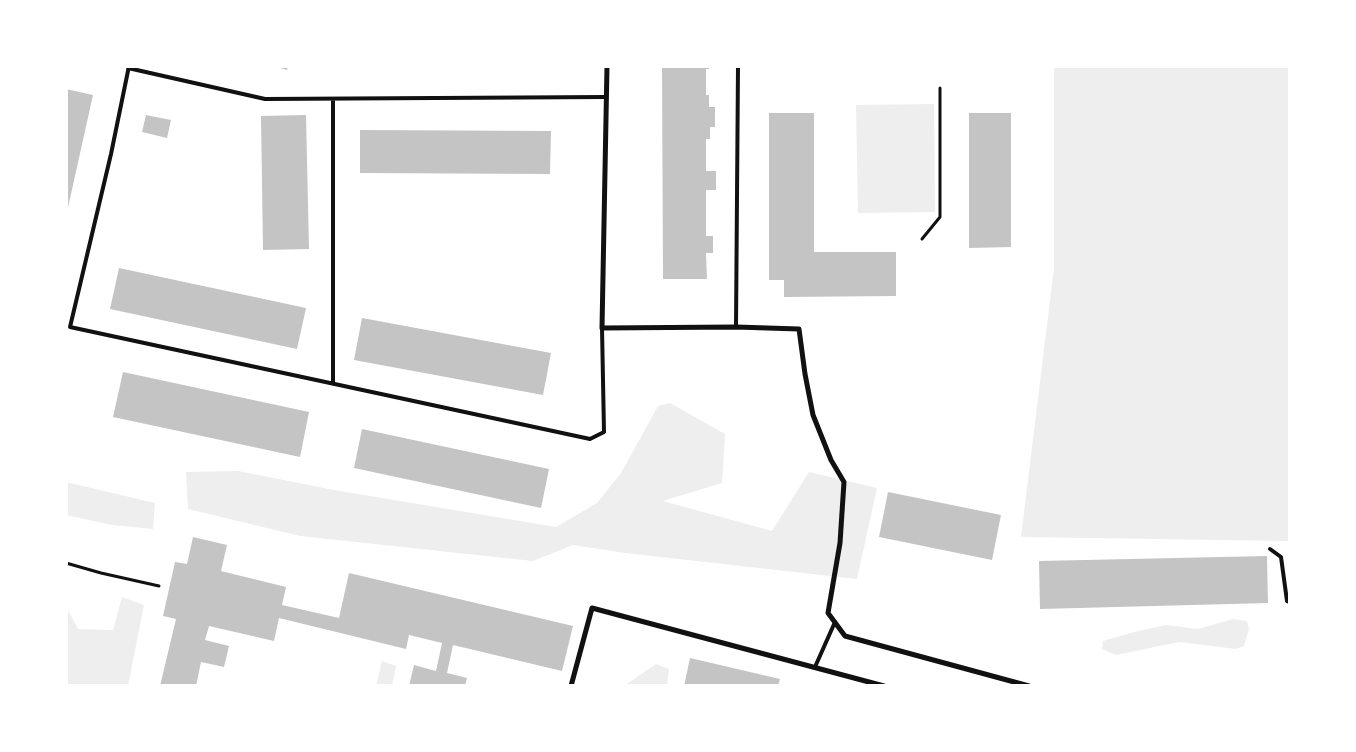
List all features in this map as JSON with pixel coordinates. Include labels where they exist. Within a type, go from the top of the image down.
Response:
[{"type":"street","points":[[606,66],[602,328],[736,327],[799,329],[813,415],[831,460],[844,482],[840,543],[828,613],[846,636],[1029,686]]},
{"type":"street","points":[[571,686],[592,608],[884,686]]},
{"type":"lane","points":[[736,327],[738,66]]},
{"type":"lane","points":[[602,328],[604,432],[590,438],[70,326],[111,154],[128,67],[265,99],[606,97]]},
{"type":"lane","points":[[333,99],[333,383]]},
{"type":"lane","points":[[1270,550],[1281,557],[1287,601],[1290,602]]},
{"type":"lane","points":[[815,667],[835,622]]},
{"type":"path","points":[[922,239],[940,216],[940,88]]},
{"type":"path","points":[[66,563],[159,586]]},
{"type":"shaded area","points":[[1054,66],[1290,66],[1290,541],[1021,537],[1054,268]]},
{"type":"shaded area","points":[[934,104],[935,212],[858,213],[856,105]]},
{"type":"shaded area","points":[[670,403],[725,434],[722,483],[663,501],[772,531],[809,472],[877,488],[857,579],[625,553],[573,545],[533,561],[300,536],[188,509],[186,472],[238,471],[334,490],[556,527],[597,503],[621,473],[658,406]]},
{"type":"shaded area","points":[[66,482],[155,503],[153,529],[112,525],[66,515]]},
{"type":"shaded area","points":[[122,597],[144,605],[128,686],[66,686],[66,611],[69,612],[78,629],[113,630]]},
{"type":"shaded area","points":[[1233,619],[1247,621],[1249,629],[1244,646],[1236,649],[1179,642],[1116,655],[1102,649],[1103,641],[1134,632],[1166,625],[1198,629]]},
{"type":"shaded area","points":[[382,661],[396,666],[392,686],[376,686]]},
{"type":"shaded area","points":[[656,664],[669,669],[667,686],[624,686]]},
{"type":"building","points":[[273,66],[288,66],[287,70]]},
{"type":"building","points":[[662,66],[709,66],[709,69],[706,69],[706,95],[709,95],[709,107],[715,107],[715,127],[710,127],[710,139],[706,139],[706,171],[716,171],[716,190],[706,190],[706,236],[713,236],[713,253],[706,253],[707,279],[663,279]]},
{"type":"building","points":[[66,89],[93,95],[67,212],[66,212]]},
{"type":"building","points":[[769,113],[814,113],[814,252],[896,252],[896,296],[784,297],[784,280],[769,280]]},
{"type":"building","points":[[969,113],[1011,113],[1011,247],[969,248]]},
{"type":"building","points":[[146,115],[171,120],[167,138],[142,132]]},
{"type":"building","points":[[306,115],[309,249],[263,250],[261,116]]},
{"type":"building","points":[[360,130],[551,131],[550,174],[360,173]]},
{"type":"building","points":[[119,268],[306,308],[297,349],[110,309]]},
{"type":"building","points":[[362,318],[551,353],[543,395],[354,360]]},
{"type":"building","points":[[123,372],[309,412],[300,457],[113,417]]},
{"type":"building","points":[[362,429],[549,469],[541,508],[354,468]]},
{"type":"building","points":[[888,492],[1001,515],[992,560],[879,537]]},
{"type":"building","points":[[193,537],[227,545],[221,571],[286,587],[282,605],[339,618],[349,573],[573,626],[562,671],[453,645],[447,673],[467,678],[465,686],[409,686],[414,665],[436,671],[442,643],[409,635],[406,649],[279,618],[274,641],[209,626],[205,640],[229,646],[224,667],[201,662],[196,686],[160,686],[176,619],[163,616],[175,562],[187,564]]},
{"type":"building","points":[[1267,556],[1268,603],[1040,609],[1039,561]]},
{"type":"building","points":[[690,658],[780,679],[778,686],[684,686]]}]
